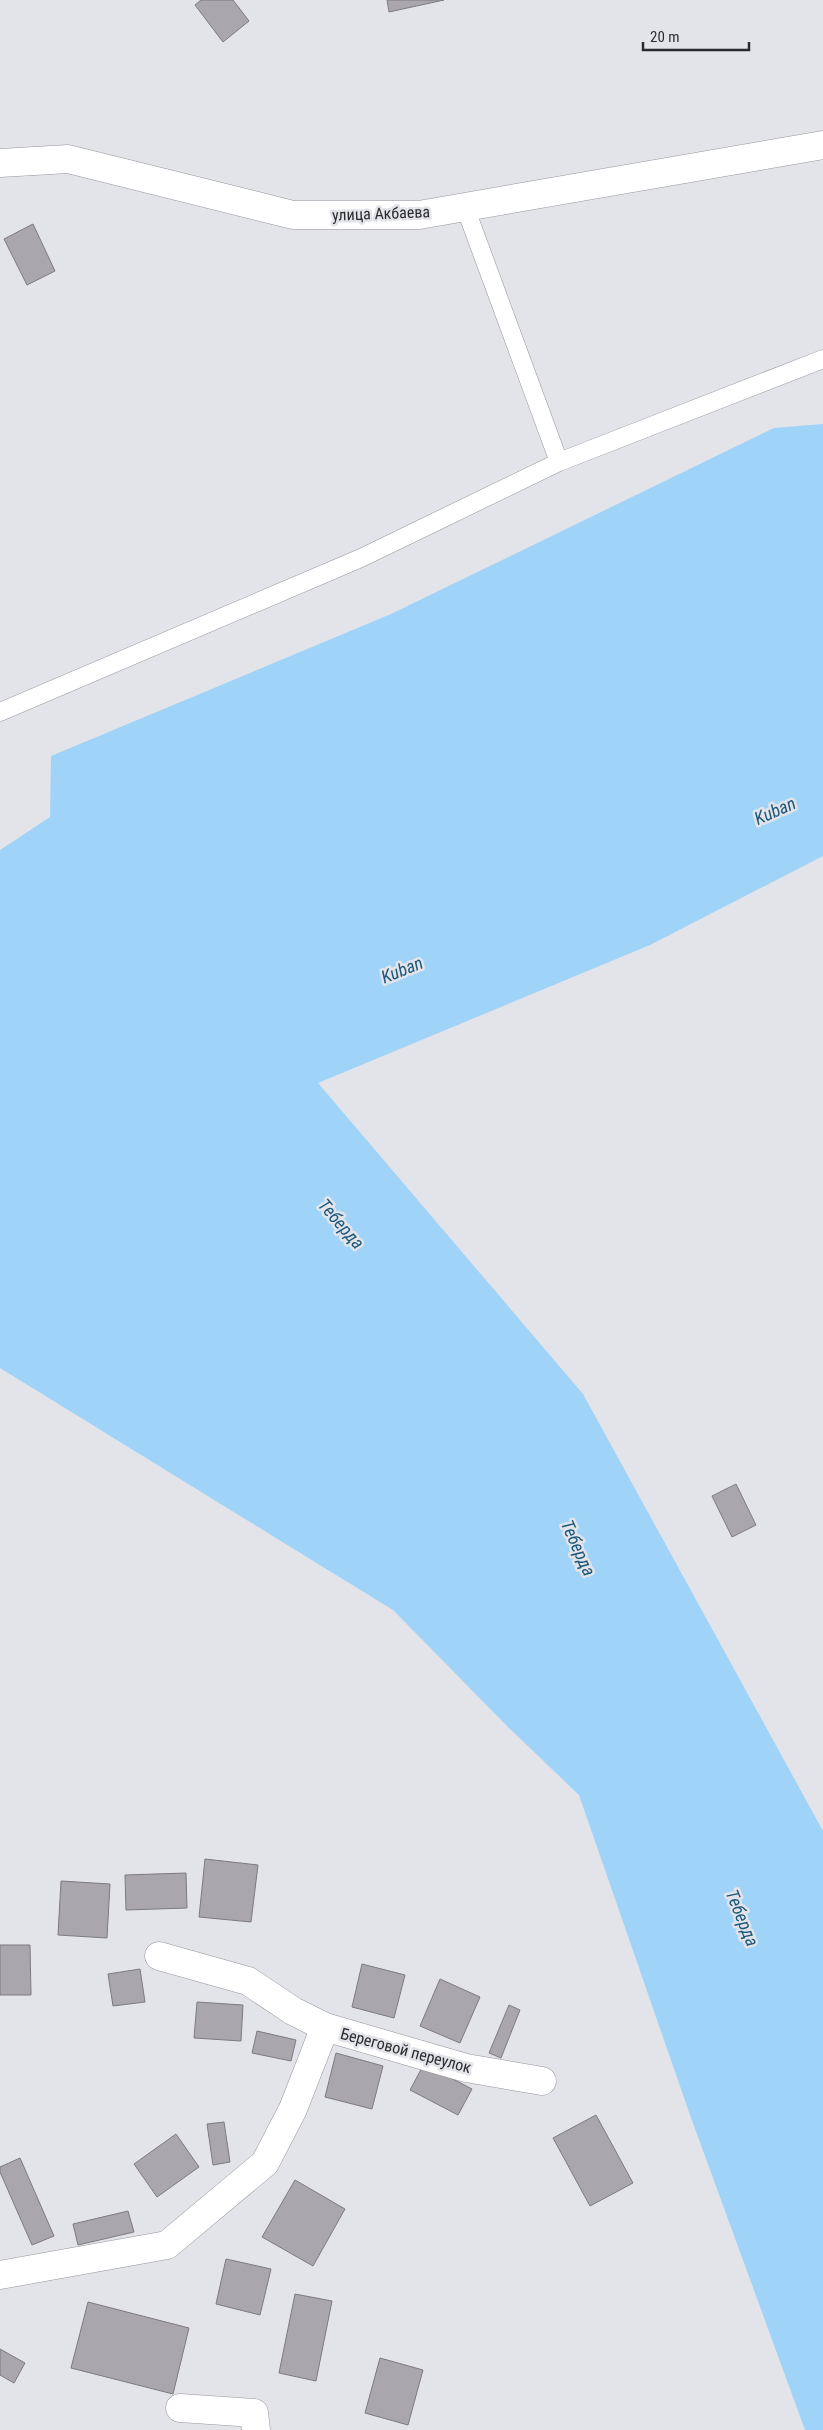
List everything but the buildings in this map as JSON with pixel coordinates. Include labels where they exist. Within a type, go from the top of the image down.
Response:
[{"type":"street","name":"улица Акбаева","points":[[0,163],[68,159],[293,215],[419,215],[823,145]]},
{"type":"street","points":[[159,1956],[248,1981],[294,2011],[325,2027]]},
{"type":"street","name":"Береговой переулок","points":[[0,2275],[167,2245],[266,2163],[293,2109],[325,2027],[466,2068],[542,2081]]},
{"type":"street","points":[[180,2408],[254,2413],[256,2430]]},
{"type":"lane","points":[[465,207],[559,462]]},
{"type":"lane","points":[[0,712],[361,558],[559,462],[823,359]]},
{"type":"water","points":[[823,424],[823,856],[650,945],[318,1083],[583,1394],[823,1831],[823,2430],[805,2430],[690,2115],[579,1795],[507,1726],[393,1610],[0,1368],[0,850],[50,817],[51,756],[391,614],[774,428]]},
{"type":"water label","name":"Kuban","points":[[775,811]]},
{"type":"water label","name":"Kuban","points":[[402,970]]},
{"type":"water label","name":"Теберда","points":[[341,1224]]},
{"type":"water label","name":"Теберда","points":[[578,1548]]},
{"type":"water label","name":"Теберда","points":[[742,1918]]}]
